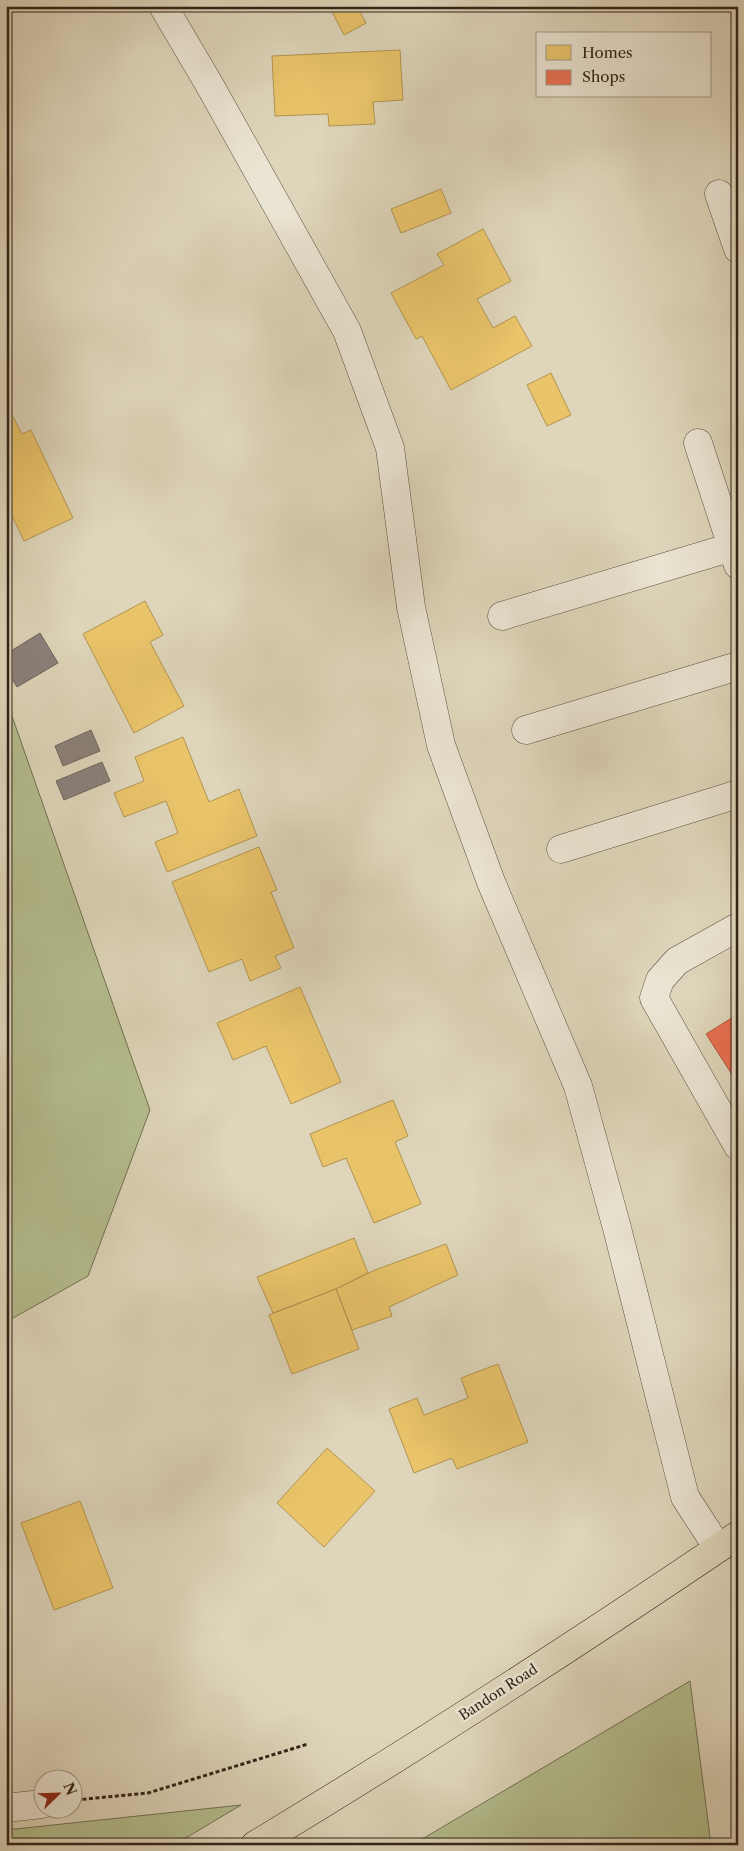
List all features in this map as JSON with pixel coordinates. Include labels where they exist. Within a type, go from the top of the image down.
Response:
[{"type":"main road","name":"Bandon Road","points":[[255,1845],[494,1695],[728,1541]]},
{"type":"street","points":[[163,6],[210,84],[347,331],[390,448],[411,608],[441,745],[491,882],[578,1086],[617,1228],[685,1497],[728,1541]]},
{"type":"street","points":[[719,194],[738,249]]},
{"type":"street","points":[[502,616],[735,556],[698,443]]},
{"type":"street","points":[[526,730],[738,666]]},
{"type":"street","points":[[561,849],[738,794]]},
{"type":"street","points":[[738,927],[677,960],[660,980],[654,998],[738,1146]]},
{"type":"street","points":[[6,1808],[32,1805]]},
{"type":"path","points":[[82,1799],[148,1793],[308,1744]]},
{"type":"green space","points":[[6,699],[150,1110],[88,1276],[6,1322]]},
{"type":"green space","points":[[690,1681],[711,1845],[412,1845]]},
{"type":"green space","points":[[241,1805],[174,1845],[6,1845],[6,1830]]},
{"type":"building: Homes","points":[[329,6],[357,6],[366,23],[344,35]]},
{"type":"building: Homes","points":[[400,50],[403,100],[373,102],[375,124],[329,126],[328,114],[275,116],[272,56]]},
{"type":"building: Homes","points":[[441,189],[451,213],[401,233],[391,209]]},
{"type":"building: Homes","points":[[483,229],[511,281],[477,299],[493,328],[515,316],[532,346],[451,390],[422,336],[416,339],[391,293],[444,265],[437,254]]},
{"type":"building: Homes","points":[[551,373],[571,415],[547,426],[527,385]]},
{"type":"building: Homes","points":[[12,415],[22,434],[31,430],[73,518],[24,541],[6,503],[6,418]]},
{"type":"building: Homes","points":[[145,601],[163,635],[150,642],[184,706],[134,733],[83,634]]},
{"type":"building: Homes","points":[[183,737],[209,802],[239,789],[257,836],[167,872],[155,842],[178,833],[166,801],[124,817],[114,793],[144,781],[135,757]]},
{"type":"building: Homes","points":[[259,847],[277,890],[271,892],[294,948],[275,956],[281,968],[250,981],[242,959],[209,972],[172,882]]},
{"type":"building: Homes","points":[[300,987],[341,1082],[291,1104],[266,1046],[233,1060],[217,1023]]},
{"type":"building: Homes","points":[[393,1100],[408,1136],[395,1142],[421,1204],[374,1223],[346,1158],[323,1167],[310,1134]]},
{"type":"building: Homes","points":[[354,1238],[368,1273],[336,1289],[273,1313],[257,1277]]},
{"type":"building: Homes","points":[[446,1244],[458,1275],[389,1307],[392,1316],[352,1330],[336,1289],[375,1270]]},
{"type":"building: Homes","points":[[336,1289],[359,1349],[292,1374],[269,1315]]},
{"type":"building: Homes","points":[[498,1364],[528,1442],[457,1469],[452,1458],[414,1473],[389,1409],[417,1398],[424,1415],[468,1398],[461,1378]]},
{"type":"building: Homes","points":[[327,1448],[375,1491],[324,1547],[277,1503]]},
{"type":"building: Homes","points":[[80,1501],[113,1588],[54,1610],[21,1523]]},
{"type":"building: Shops","points":[[738,1014],[738,1084],[706,1034]]},
{"type":"building: Industry","points":[[40,633],[58,663],[17,687],[6,670],[6,654]]},
{"type":"building: Industry","points":[[91,730],[100,751],[63,766],[55,746]]},
{"type":"building: Industry","points":[[102,762],[110,781],[64,800],[56,781]]}]
